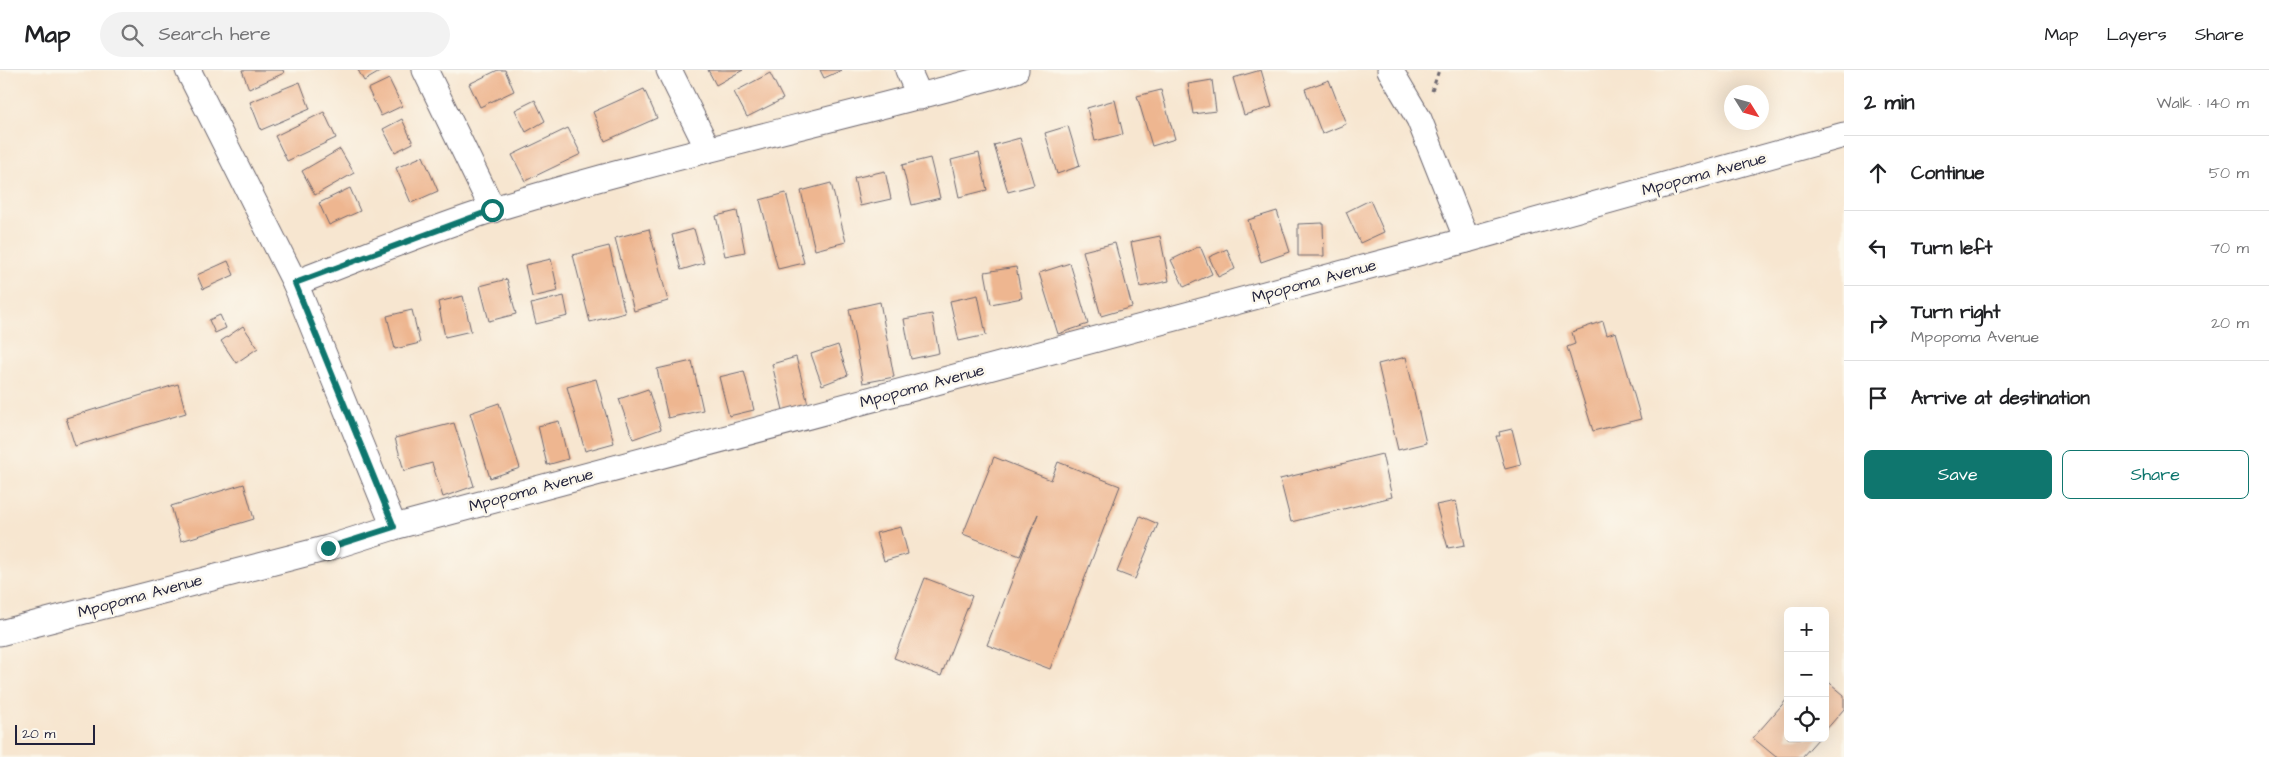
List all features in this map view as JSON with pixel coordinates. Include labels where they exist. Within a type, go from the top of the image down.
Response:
[{"type":"street","points":[[188,70],[295,283],[394,527]]},
{"type":"street","points":[[425,70],[492,210]]},
{"type":"street","points":[[669,70],[708,149]]},
{"type":"street","points":[[908,70],[920,97]]},
{"type":"street","points":[[295,283],[492,210],[708,149],[920,97],[1016,70]]},
{"type":"street","points":[[1390,70],[1419,119],[1467,240]]},
{"type":"street","name":"Mpopoma Avenue","points":[[0,633],[328,548],[394,527],[1467,240],[1844,136]]},
{"type":"building","points":[[242,70],[283,70],[284,73],[249,89]]},
{"type":"building","points":[[358,70],[383,70],[364,81]]},
{"type":"building","points":[[498,70],[505,70],[514,91],[480,107],[469,84]]},
{"type":"building","points":[[708,70],[743,70],[716,85]]},
{"type":"building","points":[[820,70],[842,70],[824,78]]},
{"type":"building","points":[[1261,70],[1272,107],[1244,115],[1233,78]]},
{"type":"building","points":[[770,73],[783,99],[747,117],[734,92]]},
{"type":"building","points":[[389,79],[402,106],[381,116],[368,89]]},
{"type":"building","points":[[1212,80],[1216,111],[1193,114],[1188,84]]},
{"type":"building","points":[[1329,80],[1346,124],[1322,134],[1305,89]]},
{"type":"building","points":[[300,82],[310,109],[261,130],[250,102]]},
{"type":"building","points":[[644,89],[657,118],[605,141],[593,112]]},
{"type":"building","points":[[1161,90],[1175,139],[1152,146],[1137,96]]},
{"type":"building","points":[[535,100],[545,121],[526,132],[515,110]]},
{"type":"building","points":[[1115,100],[1123,134],[1095,141],[1087,108]]},
{"type":"building","points":[[324,112],[336,138],[287,161],[275,136]]},
{"type":"building","points":[[402,119],[413,143],[395,152],[383,129]]},
{"type":"building","points":[[1068,126],[1080,166],[1057,174],[1045,133]]},
{"type":"building","points":[[568,128],[581,154],[525,181],[512,155]]},
{"type":"building","points":[[1020,138],[1034,185],[1008,192],[994,145]]},
{"type":"building","points":[[340,149],[354,173],[315,195],[302,171]]},
{"type":"building","points":[[979,153],[987,190],[959,197],[951,160]]},
{"type":"building","points":[[423,156],[438,191],[411,203],[396,168]]},
{"type":"building","points":[[930,158],[940,198],[912,205],[902,165]]},
{"type":"building","points":[[885,171],[891,199],[860,206],[854,178]]},
{"type":"building","points":[[831,183],[846,242],[815,250],[801,191]]},
{"type":"building","points":[[350,188],[360,211],[329,225],[319,203]]},
{"type":"building","points":[[786,193],[804,263],[778,269],[760,200]]},
{"type":"building","points":[[1370,200],[1384,232],[1360,243],[1346,212]]},
{"type":"building","points":[[737,211],[745,252],[725,256],[716,216]]},
{"type":"building","points":[[1277,211],[1290,252],[1261,262],[1248,220]]},
{"type":"building","points":[[1323,223],[1324,256],[1298,256],[1298,224]]},
{"type":"building","points":[[649,229],[668,301],[634,311],[615,238]]},
{"type":"building","points":[[694,229],[704,263],[681,270],[672,235]]},
{"type":"building","points":[[1160,236],[1169,281],[1140,287],[1131,242]]},
{"type":"building","points":[[1115,243],[1132,307],[1101,316],[1083,251]]},
{"type":"building","points":[[609,246],[625,313],[590,322],[573,255]]},
{"type":"building","points":[[1200,246],[1212,274],[1184,287],[1171,260]]},
{"type":"building","points":[[1227,249],[1235,269],[1218,277],[1209,257]]},
{"type":"building","points":[[551,259],[558,291],[532,297],[525,265]]},
{"type":"building","points":[[228,261],[234,275],[203,289],[197,275]]},
{"type":"building","points":[[1070,263],[1088,324],[1058,334],[1039,273]]},
{"type":"building","points":[[1016,267],[1022,298],[991,304],[985,272]]},
{"type":"building","points":[[507,279],[516,314],[489,321],[480,286]]},
{"type":"building","points":[[978,295],[986,335],[959,341],[950,301]]},
{"type":"building","points":[[463,296],[471,331],[445,337],[438,302]]},
{"type":"building","points":[[564,296],[568,316],[536,324],[531,304]]},
{"type":"building","points":[[880,302],[894,377],[863,383],[849,309]]},
{"type":"building","points":[[412,310],[420,343],[395,349],[387,316]]},
{"type":"building","points":[[932,314],[939,353],[911,359],[904,319]]},
{"type":"building","points":[[220,315],[226,328],[215,333],[209,320]]},
{"type":"building","points":[[1603,321],[1607,335],[1616,332],[1641,419],[1593,431],[1567,347],[1575,344],[1572,332]]},
{"type":"building","points":[[243,326],[258,348],[236,363],[221,341]]},
{"type":"building","points":[[838,345],[848,375],[822,385],[811,354]]},
{"type":"building","points":[[796,357],[808,404],[783,410],[772,364]]},
{"type":"building","points":[[1406,357],[1426,443],[1398,450],[1378,364]]},
{"type":"building","points":[[692,361],[703,410],[668,418],[657,369]]},
{"type":"building","points":[[744,371],[754,410],[729,416],[719,377]]},
{"type":"building","points":[[596,379],[614,443],[585,451],[567,387]]},
{"type":"building","points":[[178,384],[186,413],[75,446],[66,418]]},
{"type":"building","points":[[648,389],[661,429],[633,439],[619,399]]},
{"type":"building","points":[[499,403],[520,468],[490,478],[470,413]]},
{"type":"building","points":[[559,421],[568,459],[547,465],[538,426]]},
{"type":"building","points":[[454,423],[474,486],[443,497],[432,463],[404,471],[395,438]]},
{"type":"building","points":[[1512,429],[1521,465],[1505,469],[1496,436],[1500,436],[1499,432]]},
{"type":"building","points":[[1382,454],[1392,497],[1291,522],[1280,479]]},
{"type":"building","points":[[994,457],[1051,480],[1058,462],[1120,486],[1050,669],[987,645],[1038,514],[1020,556],[963,534]]},
{"type":"building","points":[[244,484],[254,519],[181,541],[171,506]]},
{"type":"building","points":[[1456,501],[1465,545],[1448,548],[1436,505]]},
{"type":"building","points":[[1140,516],[1158,524],[1135,579],[1117,572]]},
{"type":"building","points":[[901,527],[908,554],[884,561],[876,533]]},
{"type":"building","points":[[925,578],[972,596],[941,676],[894,658]]},
{"type":"building","points":[[1829,682],[1844,695],[1844,709],[1829,726]]},
{"type":"building","points":[[1784,703],[1784,742],[1815,742],[1802,757],[1776,757],[1753,738]]},
{"type":"route","points":[[328,548],[394,527],[295,283],[492,210]]}]
